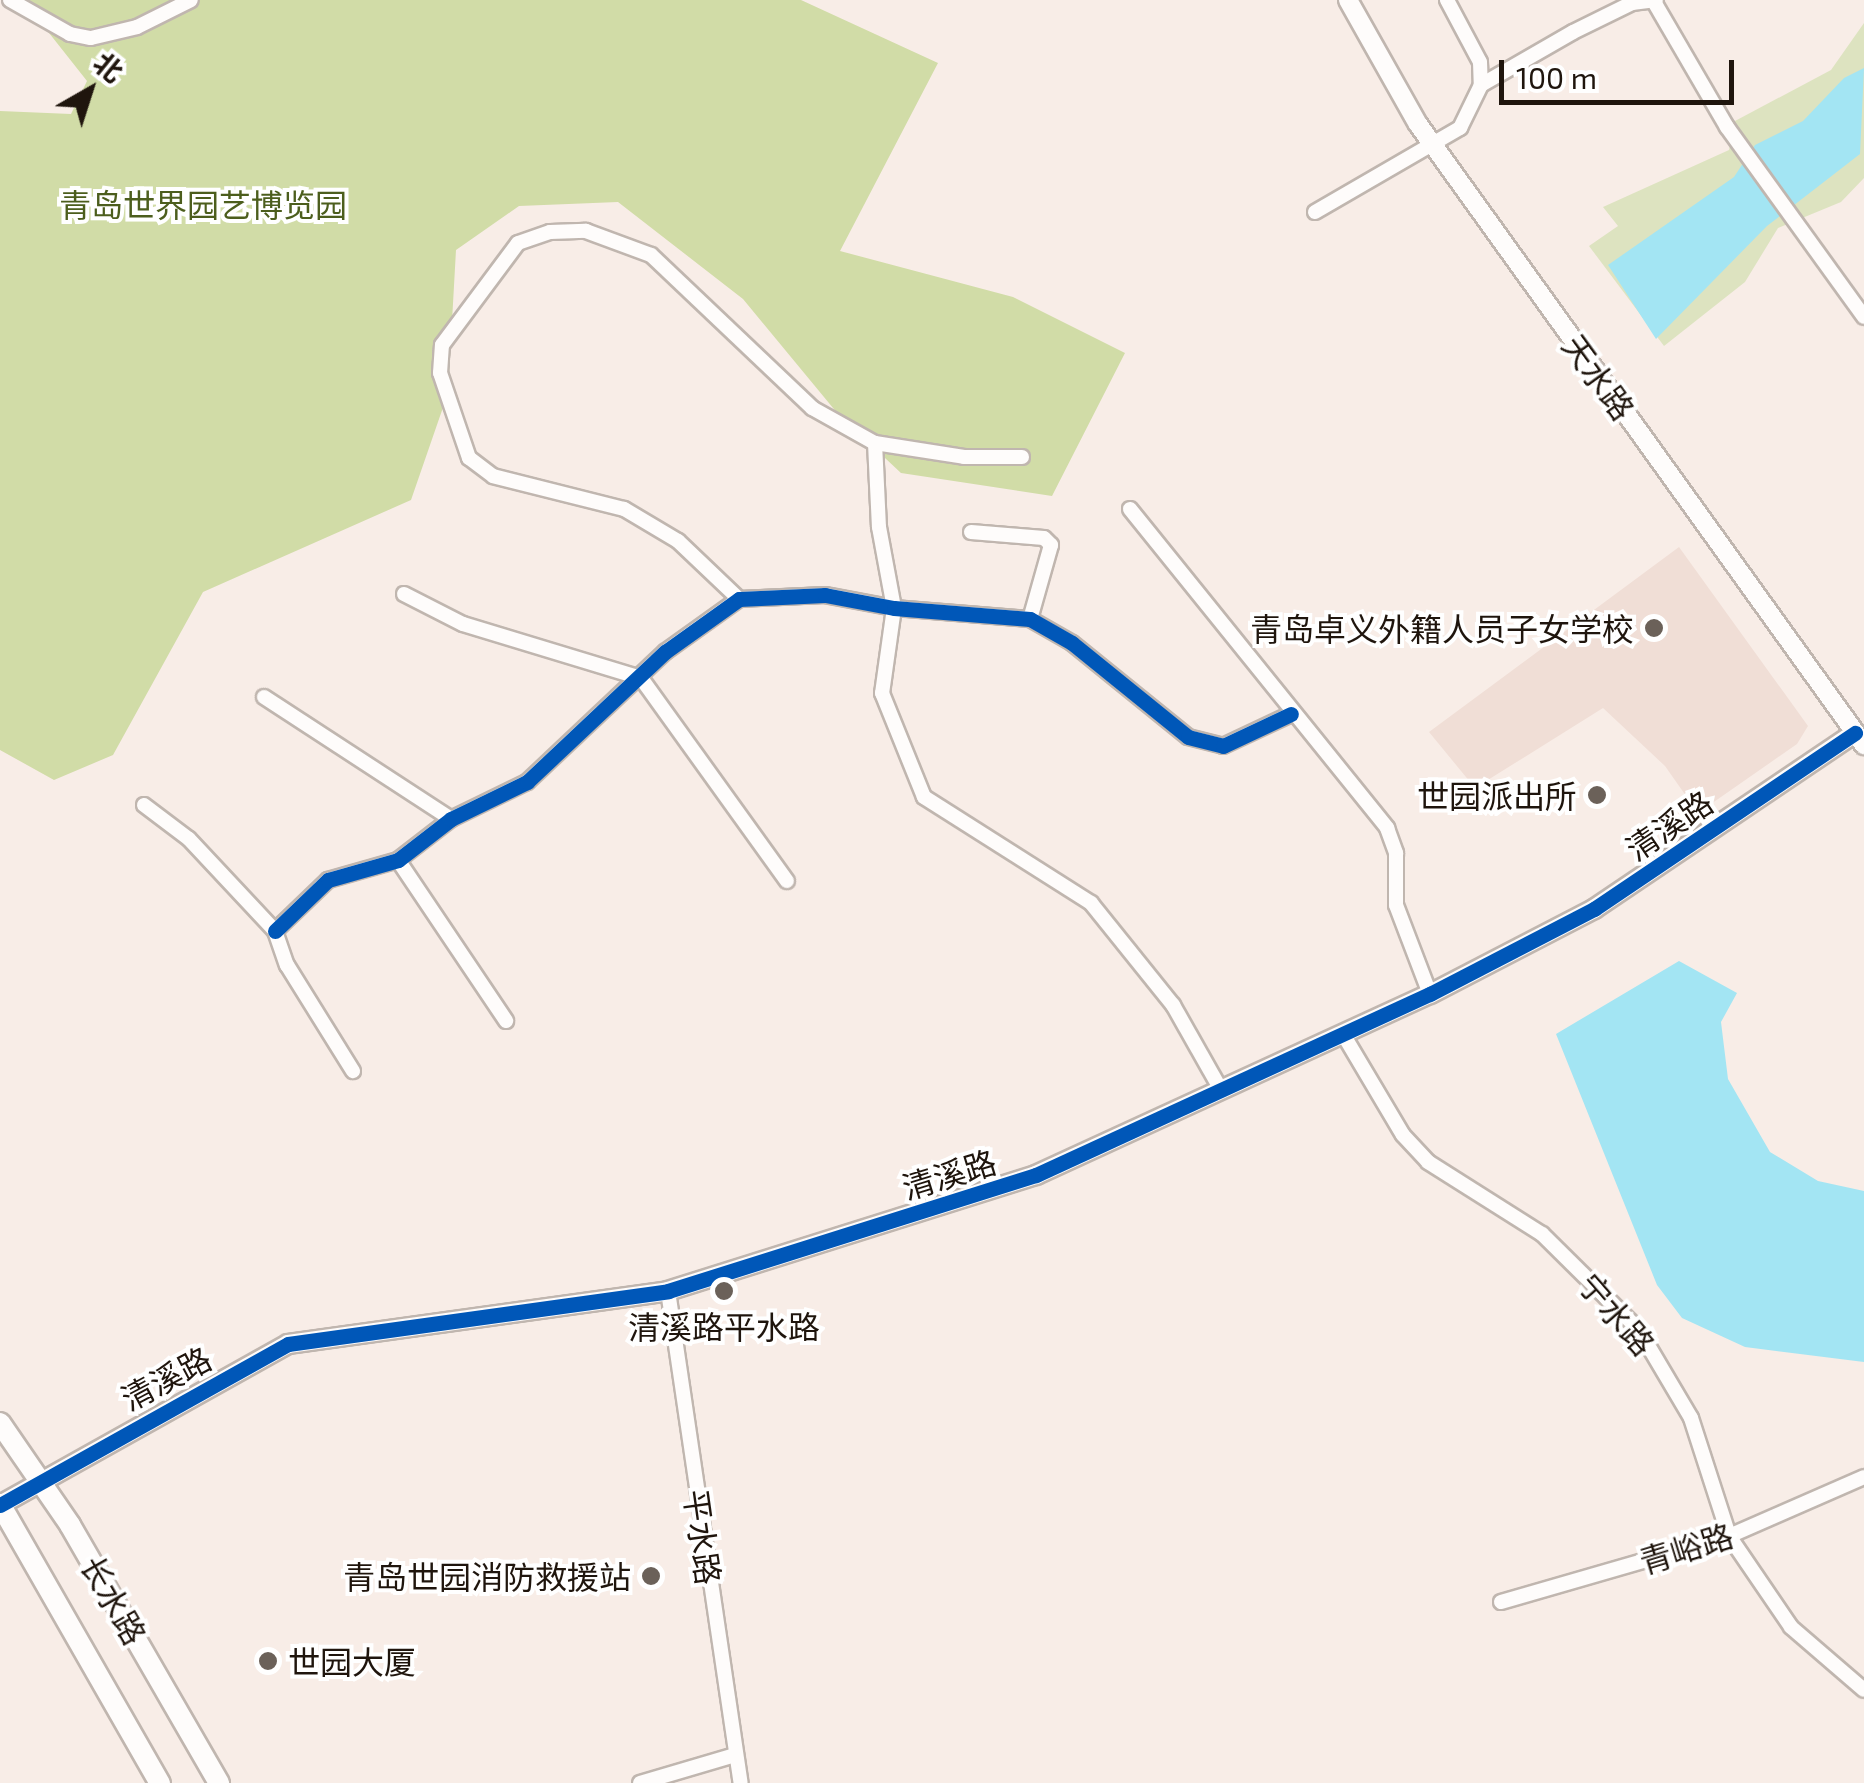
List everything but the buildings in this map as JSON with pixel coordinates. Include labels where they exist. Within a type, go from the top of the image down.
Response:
[{"type":"main road","name":"长水路","points":[[0,1423],[40,1478],[219,1783]]},
{"type":"main road","name":"长水路","points":[[0,1505],[160,1783]]},
{"type":"street","points":[[10,0],[70,34],[91,38],[137,28],[191,0]]},
{"type":"street","name":"天水路","points":[[1348,0],[1432,144],[1860,739]]},
{"type":"street","points":[[1316,212],[1460,128],[1480,85],[1480,62],[1446,0]]},
{"type":"street","points":[[1480,85],[1573,32],[1655,0],[1727,127],[1864,317]]},
{"type":"street","points":[[739,599],[678,541],[624,509],[493,476],[469,458],[440,373],[442,345],[518,243],[550,232],[586,232],[651,255],[812,408],[875,442],[964,457],[1022,457]]},
{"type":"street","points":[[875,442],[878,526],[894,608],[882,693],[924,796],[1092,903],[1173,1005],[1221,1090]]},
{"type":"street","points":[[1130,509],[1291,714],[1387,828],[1396,853],[1396,905],[1430,994]]},
{"type":"street","points":[[972,532],[1052,545],[1030,619]]},
{"type":"street","points":[[404,594],[463,624],[641,678],[786,880]]},
{"type":"street","points":[[275,931],[328,880],[398,860],[452,819],[527,782],[641,678],[739,599],[825,594],[894,608],[1030,619],[1072,643],[1188,737],[1223,746],[1291,714]]},
{"type":"street","points":[[264,697],[452,819]]},
{"type":"street","name":"清溪路","points":[[0,1505],[40,1478],[288,1344],[668,1290],[1036,1176],[1430,994],[1594,908],[1860,739]]},
{"type":"street","points":[[144,806],[189,840],[275,931],[287,965],[352,1072]]},
{"type":"street","points":[[398,860],[506,1021]]},
{"type":"street","name":"宁水路","points":[[1343,1034],[1402,1135],[1428,1162],[1542,1234],[1640,1330],[1691,1418],[1730,1536],[1791,1627],[1864,1690]]},
{"type":"street","name":"平水路","points":[[668,1290],[741,1783]]},
{"type":"street","name":"青峪路","points":[[1501,1602],[1730,1536],[1864,1477]]},
{"type":"street","points":[[640,1783],[735,1755]]},
{"type":"shaded area","name":"青岛卓义外籍人员子女学校","points":[[1679,547],[1808,726],[1797,744],[1698,813],[1665,766],[1603,708],[1475,788],[1429,732]]},
{"type":"green space","name":"青岛世界园艺博览园","points":[[23,0],[801,0],[938,63],[840,251],[1013,297],[1125,353],[1052,496],[901,473],[838,414],[743,299],[618,202],[519,206],[456,250],[448,393],[411,500],[203,592],[113,755],[54,780],[0,750],[0,111],[71,114],[87,81]]},
{"type":"green space","points":[[1864,23],[1864,178],[1841,202],[1778,228],[1745,282],[1664,346],[1589,246],[1618,226],[1603,207],[1729,150],[1735,121],[1831,70]]},
{"type":"water","points":[[1864,68],[1860,154],[1767,226],[1656,339],[1608,265],[1734,177],[1755,145],[1803,121],[1844,78]]},
{"type":"water","points":[[1679,961],[1737,993],[1721,1022],[1728,1079],[1770,1152],[1818,1181],[1864,1191],[1864,1362],[1745,1347],[1682,1318],[1657,1285],[1556,1034]]},
{"type":"cycle path","points":[[275,931],[328,880],[398,860],[451,819],[527,782],[665,652],[739,599],[825,595],[894,608],[1030,619],[1072,643],[1188,737],[1223,746],[1291,714]]},
{"type":"cycle path","points":[[0,1505],[288,1344],[668,1291],[1036,1175],[1430,994],[1594,909],[1855,733]]},
{"type":"place","name":"青岛卓义外籍人员子女学校","points":[[1654,628]]},
{"type":"place","name":"世园派出所","points":[[1597,795]]},
{"type":"place","name":"清溪路平水路","points":[[724,1291]]},
{"type":"place","name":"青岛世园消防救援站","points":[[651,1576]]},
{"type":"place","name":"世园大厦","points":[[268,1661]]}]
